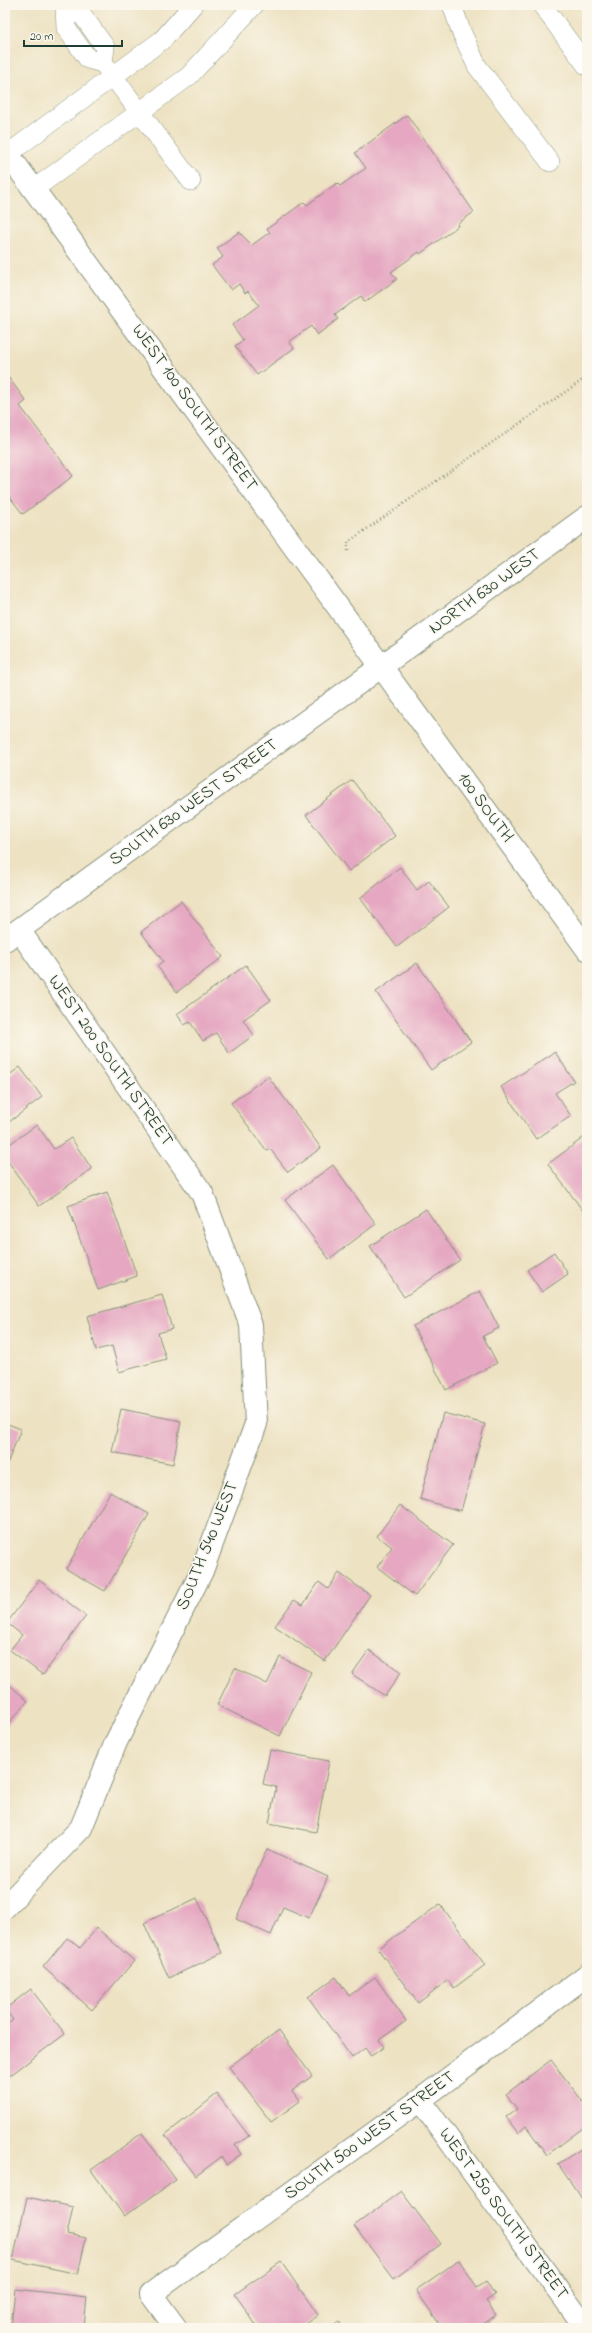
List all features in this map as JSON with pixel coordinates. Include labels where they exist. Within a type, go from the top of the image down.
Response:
[{"type":"street","name":"WEST 100 SOUTH STREET","points":[[6,152],[382,666]]},
{"type":"street","name":"NORTH 630 WEST","points":[[382,666],[587,517]]},
{"type":"street","name":"SOUTH 630 WEST STREET","points":[[12,935],[382,666]]},
{"type":"street","name":"100 SOUTH","points":[[382,666],[587,949]]},
{"type":"street","name":"WEST 200 SOUTH STREET","points":[[12,935],[202,1193]]},
{"type":"street","name":"SOUTH 540 WEST","points":[[5,1906],[81,1828],[116,1742],[202,1572],[256,1424],[251,1325],[202,1193]]},
{"type":"street","name":"SOUTH 500 WEST STREET","points":[[176,2328],[151,2294],[420,2100],[587,1975]]},
{"type":"street","name":"WEST 250 SOUTH STREET","points":[[420,2100],[586,2328]]},
{"type":"lane","points":[[6,152],[108,69],[162,40],[193,5]]},
{"type":"lane","points":[[34,189],[189,76],[254,5]]},
{"type":"lane","points":[[452,5],[461,31],[477,66],[550,162]]},
{"type":"lane","points":[[542,5],[587,66]]},
{"type":"lane","points":[[108,69],[191,181]]},
{"type":"path","points":[[348,551],[348,542],[587,377]]},
{"type":"building","points":[[407,115],[474,212],[457,224],[458,226],[420,254],[419,252],[391,272],[397,279],[365,302],[361,296],[335,315],[338,319],[317,335],[311,326],[289,342],[294,348],[257,375],[235,346],[243,340],[232,325],[259,305],[248,291],[245,293],[239,284],[231,290],[212,265],[223,257],[217,248],[239,232],[252,245],[270,232],[267,229],[304,202],[307,205],[337,183],[340,186],[366,168],[355,153]]},
{"type":"building","points":[[5,373],[26,401],[20,406],[73,476],[23,514],[8,495],[5,497]]},
{"type":"building","points":[[352,780],[395,836],[349,871],[306,815]]},
{"type":"building","points":[[400,867],[417,890],[429,881],[449,907],[397,947],[360,898]]},
{"type":"building","points":[[181,901],[223,957],[177,992],[157,966],[163,961],[141,932]]},
{"type":"building","points":[[417,963],[471,1042],[431,1070],[376,992]]},
{"type":"building","points":[[246,965],[271,1000],[243,1020],[254,1035],[229,1053],[216,1033],[203,1041],[190,1022],[184,1025],[177,1014]]},
{"type":"building","points":[[555,1052],[574,1081],[555,1093],[571,1116],[536,1139],[501,1087]]},
{"type":"building","points":[[20,1067],[42,1097],[5,1125],[5,1072],[8,1076]]},
{"type":"building","points":[[268,1076],[321,1148],[288,1172],[270,1149],[267,1151],[231,1103]]},
{"type":"building","points":[[37,1125],[54,1149],[71,1138],[92,1169],[39,1206],[5,1157],[5,1147]]},
{"type":"building","points":[[587,1135],[587,1216],[548,1164]]},
{"type":"building","points":[[333,1165],[376,1224],[329,1259],[285,1200]]},
{"type":"building","points":[[107,1192],[137,1276],[98,1290],[68,1206]]},
{"type":"building","points":[[426,1209],[460,1260],[404,1297],[370,1246]]},
{"type":"building","points":[[554,1252],[568,1274],[542,1292],[527,1270]]},
{"type":"building","points":[[480,1291],[499,1328],[483,1336],[497,1363],[446,1390],[413,1326]]},
{"type":"building","points":[[162,1295],[172,1329],[158,1333],[166,1359],[119,1372],[112,1346],[96,1350],[87,1316]]},
{"type":"building","points":[[121,1409],[181,1421],[173,1464],[112,1452]]},
{"type":"building","points":[[443,1413],[485,1424],[461,1511],[420,1499]]},
{"type":"building","points":[[5,1423],[21,1429],[5,1469]]},
{"type":"building","points":[[110,1492],[149,1514],[105,1591],[66,1569]]},
{"type":"building","points":[[400,1505],[453,1545],[415,1596],[377,1567],[392,1547],[377,1536]]},
{"type":"building","points":[[339,1573],[370,1595],[325,1661],[275,1626],[294,1600],[303,1605],[319,1582],[328,1589]]},
{"type":"building","points":[[39,1580],[86,1616],[43,1675],[10,1650],[22,1635],[7,1623]]},
{"type":"building","points":[[369,1650],[401,1672],[385,1696],[352,1674]]},
{"type":"building","points":[[280,1657],[311,1672],[280,1736],[217,1705],[235,1668],[267,1684]]},
{"type":"building","points":[[5,1681],[28,1701],[5,1727]]},
{"type":"building","points":[[270,1750],[329,1761],[316,1832],[269,1823],[276,1787],[263,1784]]},
{"type":"building","points":[[267,1849],[328,1877],[309,1918],[283,1907],[271,1935],[236,1919]]},
{"type":"building","points":[[197,1898],[222,1953],[169,1978],[144,1923]]},
{"type":"building","points":[[440,1904],[485,1965],[454,1988],[448,1980],[418,2003],[378,1949]]},
{"type":"building","points":[[97,1928],[134,1961],[92,2010],[43,1967],[67,1938],[80,1948]]},
{"type":"building","points":[[336,1977],[349,1996],[375,1977],[406,2021],[379,2040],[384,2047],[371,2056],[365,2048],[352,2058],[308,1997]]},
{"type":"building","points":[[31,1989],[65,2034],[8,2077],[5,2073],[5,2026],[13,2020],[5,2009]]},
{"type":"building","points":[[279,2030],[312,2076],[292,2091],[300,2101],[271,2122],[229,2067]]},
{"type":"building","points":[[551,2060],[587,2107],[587,2125],[547,2155],[526,2126],[518,2133],[506,2117],[517,2109],[506,2094]]},
{"type":"building","points":[[217,2094],[249,2136],[235,2145],[241,2154],[226,2165],[221,2157],[196,2176],[165,2135]]},
{"type":"building","points":[[142,2133],[176,2180],[124,2216],[91,2170]]},
{"type":"building","points":[[587,2145],[587,2206],[558,2164]]},
{"type":"building","points":[[401,2191],[441,2244],[394,2279],[354,2226]]},
{"type":"building","points":[[27,2197],[73,2207],[67,2234],[86,2238],[78,2274],[13,2260]]},
{"type":"building","points":[[459,2260],[477,2287],[486,2281],[495,2295],[486,2301],[496,2315],[478,2328],[442,2328],[416,2290]]},
{"type":"building","points":[[281,2262],[318,2315],[299,2328],[258,2328],[235,2294]]},
{"type":"building","points":[[15,2289],[87,2297],[84,2328],[11,2328]]},
{"type":"building","points":[[339,2321],[343,2328],[329,2328]]}]
